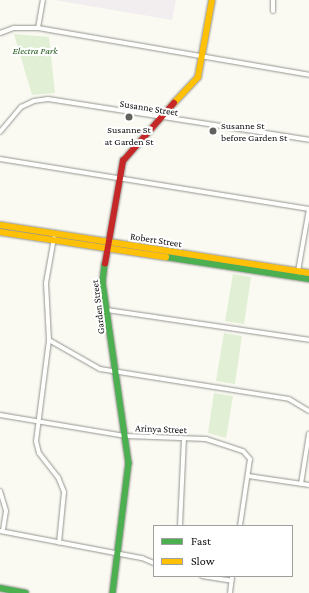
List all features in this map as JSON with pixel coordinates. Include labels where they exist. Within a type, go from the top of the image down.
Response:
[{"type":"street","points":[[38,28],[43,0]]},
{"type":"street","name":"Garden Street","points":[[113,593],[116,555],[129,474],[126,436],[103,278],[108,242],[124,159],[198,77],[212,0]]},
{"type":"street","points":[[273,0],[273,11]]},
{"type":"street","points":[[0,33],[14,28],[38,28],[309,75]]},
{"type":"street","name":"Susanne Street","points":[[0,132],[14,112],[28,103],[42,99],[309,140]]},
{"type":"street","points":[[0,159],[309,209],[297,274]]},
{"type":"street","name":"Robert Street","points":[[0,225],[297,274],[309,279]]},
{"type":"street","name":"Robert Street","points":[[0,232],[107,249],[297,274],[309,273]]},
{"type":"street","points":[[54,234],[46,283],[49,340],[37,422],[36,441],[39,454],[58,477],[64,492],[58,543]]},
{"type":"street","points":[[107,310],[309,340]]},
{"type":"street","points":[[49,340],[100,369],[289,399],[309,411]]},
{"type":"street","name":"Arinya Street","points":[[0,415],[126,436],[214,441],[243,451],[250,459],[240,525]]},
{"type":"street","points":[[301,484],[309,434]]},
{"type":"street","points":[[180,525],[184,439]]},
{"type":"street","points":[[248,476],[309,485]]},
{"type":"street","points":[[0,491],[6,511],[2,531],[116,555],[142,558],[153,563]]},
{"type":"street","points":[[217,577],[232,578],[230,593]]},
{"type":"street","points":[[0,588],[26,593]]},
{"type":"shaded area","points":[[54,0],[176,0],[172,20]]},
{"type":"green space","name":"Electra Park","points":[[14,34],[49,37],[55,93],[32,95]]},
{"type":"green space","points":[[233,274],[251,277],[244,324],[225,321]]},
{"type":"green space","points":[[224,333],[242,336],[235,384],[216,381]]},
{"type":"green space","points":[[214,393],[233,396],[226,438],[208,433]]},
{"type":"traffic: fast","points":[[166,257],[309,279]]},
{"type":"traffic: fast","points":[[105,264],[103,283],[129,463],[113,593]]},
{"type":"traffic: fast","points":[[0,588],[26,593]]},
{"type":"traffic: slow","points":[[174,103],[198,77],[212,0]]},
{"type":"traffic: slow","points":[[0,225],[309,273]]},
{"type":"traffic: slow","points":[[0,232],[166,257]]},
{"type":"traffic: jam","points":[[105,264],[123,161],[174,103]]},
{"type":"place","name":"Susanne St at Garden St","points":[[129,117]]},
{"type":"place","name":"Susanne St before Garden St","points":[[213,131]]}]
